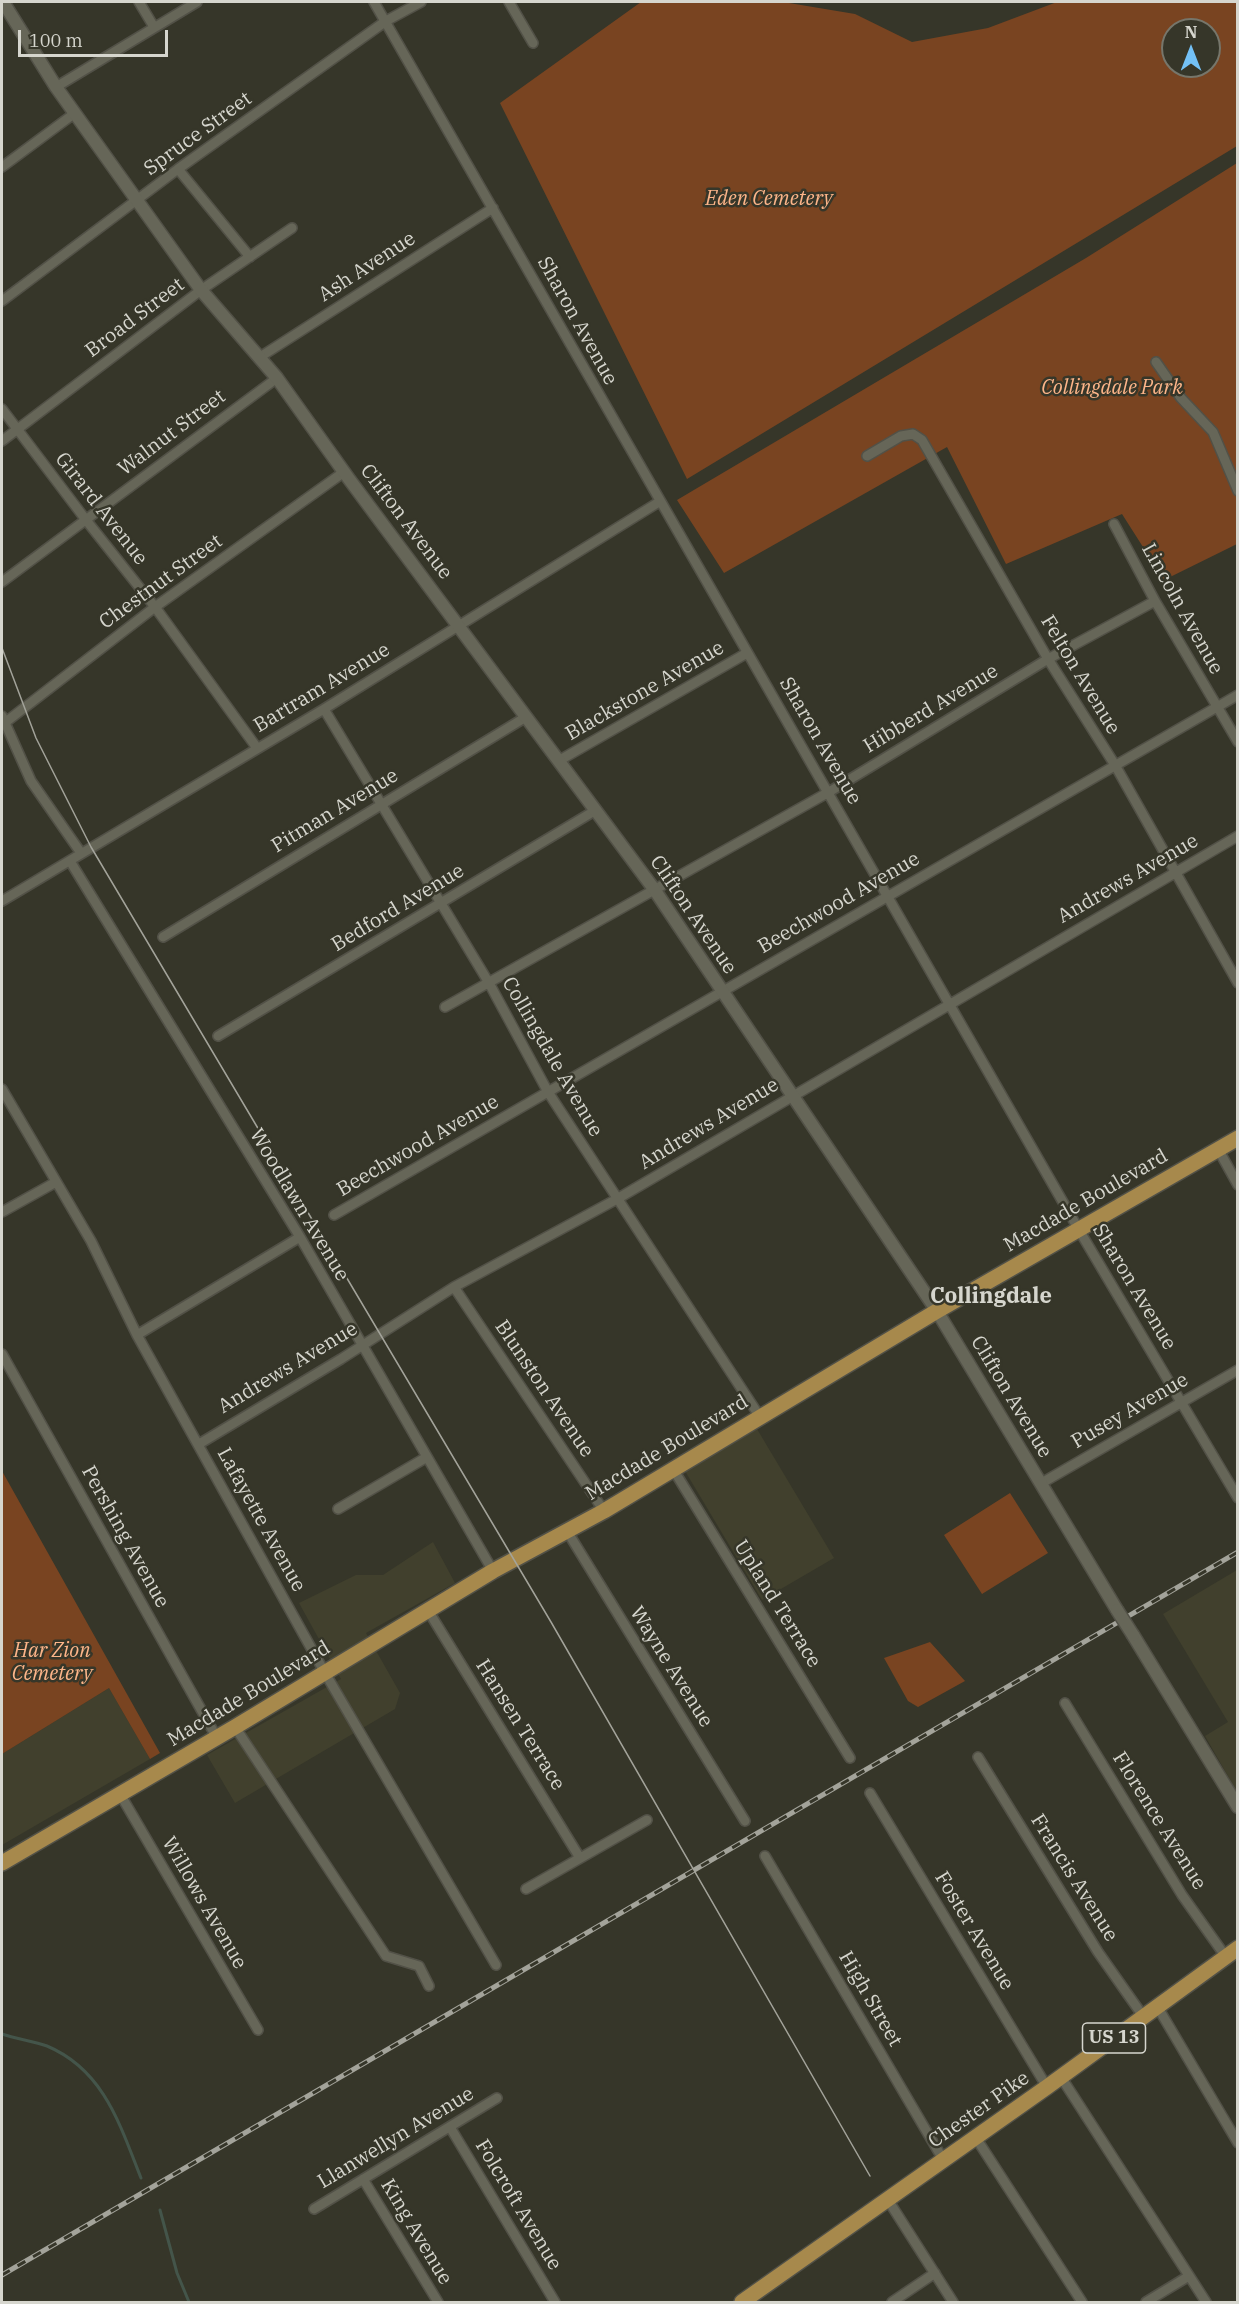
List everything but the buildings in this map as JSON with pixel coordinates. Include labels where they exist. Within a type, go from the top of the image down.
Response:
[{"type":"main road","name":"Macdade Boulevard","points":[[120,1794],[429,1612],[493,1571],[604,1511],[937,1311],[1238,1138]]},
{"type":"main road","points":[[2,1863],[120,1794]]},
{"type":"main road","name":"Chester Pike","points":[[742,2302],[976,2138],[1232,1952]]},
{"type":"street","name":"Clifton Avenue","points":[[3,2],[56,87],[201,290],[278,378],[344,472],[654,889],[937,1311],[1238,1807]]},
{"type":"street","points":[[139,2],[154,27]]},
{"type":"street","points":[[56,87],[197,2]]},
{"type":"street","name":"Sharon Avenue","points":[[374,2],[659,502],[829,792],[1078,1230],[1238,1498]]},
{"type":"street","name":"Spruce Street","points":[[2,301],[178,169],[386,21],[421,2]]},
{"type":"street","points":[[509,2],[533,43]]},
{"type":"street","points":[[2,167],[75,113]]},
{"type":"street","points":[[178,169],[250,257]]},
{"type":"street","name":"Ash Avenue","points":[[260,357],[493,208]]},
{"type":"street","name":"Broad Street","points":[[2,441],[201,290],[292,228]]},
{"type":"street","points":[[1156,362],[1181,398],[1213,432],[1238,491]]},
{"type":"street","name":"Walnut Street","points":[[2,582],[278,378]]},
{"type":"street","name":"Girard Avenue","points":[[2,408],[155,607],[257,748]]},
{"type":"street","name":"Felton Avenue","points":[[867,456],[901,436],[913,434],[922,440],[1048,659],[1115,765],[1174,874],[1238,983]]},
{"type":"street","name":"Chestnut Street","points":[[2,721],[155,607],[344,472]]},
{"type":"street","name":"Bartram Avenue","points":[[2,901],[324,709],[659,502]]},
{"type":"street","name":"Lincoln Avenue","points":[[1114,524],[1155,601],[1238,742]]},
{"type":"street","name":"Hibberd Avenue","points":[[445,1007],[829,792],[1048,659],[1155,601]]},
{"type":"street","name":"Blackstone Avenue","points":[[560,760],[747,653]]},
{"type":"street","name":"Beechwood Avenue","points":[[334,1215],[1238,695]]},
{"type":"street","name":"Collingdale Avenue","points":[[324,709],[489,983],[548,1092],[760,1417]]},
{"type":"street","name":"Pitman Avenue","points":[[163,937],[526,717]]},
{"type":"street","points":[[2,721],[32,781],[81,853]]},
{"type":"street","name":"Bedford Avenue","points":[[218,1036],[596,810]]},
{"type":"street","name":"Andrews Avenue","points":[[199,1444],[453,1287],[617,1199],[948,1003],[1238,836]]},
{"type":"street","name":"Woodlawn Avenue","points":[[70,861],[300,1237],[360,1346],[493,1571]]},
{"type":"street","name":"Lafayette Avenue","points":[[2,1089],[91,1241],[138,1335],[325,1673],[496,1965]]},
{"type":"street","points":[[1218,1149],[1238,1185]]},
{"type":"street","points":[[2,1212],[56,1182]]},
{"type":"street","points":[[138,1335],[300,1237]]},
{"type":"street","name":"Blunston Avenue","points":[[453,1287],[604,1511]]},
{"type":"street","name":"Pershing Avenue","points":[[2,1354],[217,1738]]},
{"type":"street","name":"Pusey Avenue","points":[[1040,1484],[1238,1370]]},
{"type":"street","points":[[339,1509],[427,1457]]},
{"type":"street","name":"Upland Terrace","points":[[672,1469],[850,1758]]},
{"type":"street","name":"Wayne Avenue","points":[[567,1532],[745,1821]]},
{"type":"street","name":"Hansen Terrace","points":[[429,1612],[580,1858]]},
{"type":"street","name":"Florence Avenue","points":[[1065,1703],[1182,1895],[1232,1952]]},
{"type":"street","points":[[235,1727],[386,1956],[419,1966],[429,1986]]},
{"type":"street","name":"Francis Avenue","points":[[978,1757],[1098,1952],[1143,2016]]},
{"type":"street","name":"Foster Avenue","points":[[870,1792],[1047,2087]]},
{"type":"street","name":"Willows Avenue","points":[[120,1794],[258,2030]]},
{"type":"street","points":[[526,1889],[647,1820]]},
{"type":"street","name":"High Street","points":[[765,1856],[944,2160]]},
{"type":"street","points":[[1157,2006],[1238,2143]]},
{"type":"street","points":[[1061,2077],[1206,2302]]},
{"type":"street","name":"Llanwellyn Avenue","points":[[314,2209],[497,2098]]},
{"type":"street","name":"Folcroft Avenue","points":[[450,2127],[555,2302]]},
{"type":"street","points":[[976,2138],[1082,2302]]},
{"type":"street","name":"King Avenue","points":[[363,2179],[438,2302]]},
{"type":"street","points":[[888,2200],[953,2302]]},
{"type":"street","points":[[892,2302],[934,2274]]},
{"type":"street","points":[[1146,2302],[1189,2276]]},
{"type":"shaded area","points":[[757,1429],[834,1558],[762,1600],[685,1471]]},
{"type":"shaded area","points":[[433,1542],[455,1583],[366,1633],[400,1693],[395,1709],[235,1803],[207,1755],[341,1679],[299,1603],[356,1575],[383,1575]]},
{"type":"shaded area","points":[[1237,1570],[1237,1792],[1205,1736],[1228,1722],[1163,1614]]},
{"type":"shaded area","points":[[109,1688],[150,1759],[2,1845],[2,1754]]},
{"type":"green space","name":"Eden Cemetery","points":[[641,2],[783,2],[855,14],[912,42],[988,28],[1057,2],[1237,2],[1237,146],[687,479],[500,103]]},
{"type":"green space","name":"Collingdale Park","points":[[1237,163],[1237,544],[1164,580],[1122,514],[1006,564],[947,447],[724,573],[677,500],[1086,258]]},
{"type":"green space","name":"Har Zion Cemetery","points":[[2,1471],[160,1753],[150,1759],[109,1688],[2,1754]]},
{"type":"green space","points":[[1010,1493],[1048,1553],[982,1594],[944,1535]]},
{"type":"green space","points":[[930,1642],[965,1681],[918,1707],[908,1701],[884,1658]]},
{"type":"waterway","points":[[2,2034],[47,2046],[67,2056],[83,2069],[108,2101],[141,2178]]},
{"type":"waterway","points":[[160,2210],[177,2273],[189,2302]]},
{"type":"tram line","points":[[2,648],[36,738],[91,847],[551,1622],[870,2176]]},
{"type":"railway","points":[[2,2275],[1238,1552]]},
{"type":"district","name":"Collingdale","points":[[991,1297]]}]
